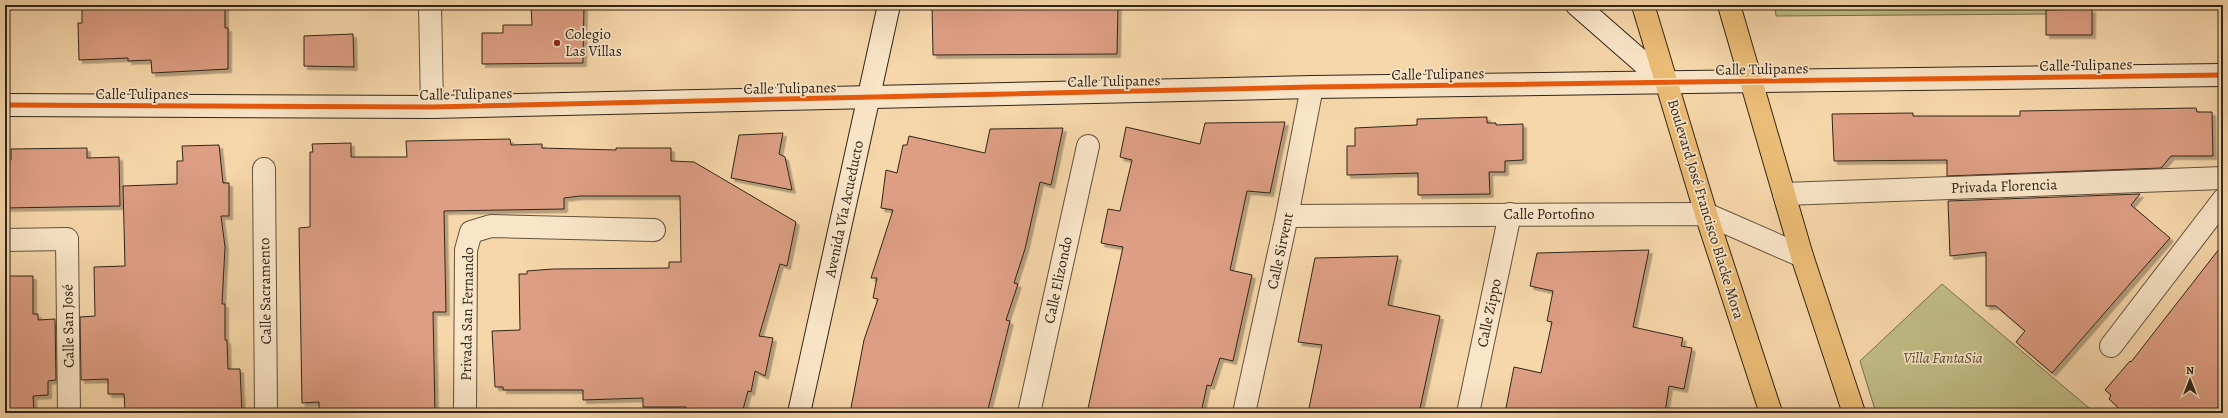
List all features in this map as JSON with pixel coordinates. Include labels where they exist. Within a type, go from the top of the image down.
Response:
[{"type":"main road","name":"Boulevard José Francisco Blacke Mora","points":[[1643,5],[1706,214],[1770,413]]},
{"type":"main road","points":[[1729,5],[1802,256],[1854,413]]},
{"type":"street","points":[[430,5],[432,107]]},
{"type":"street","name":"Avenida Vía Acueducto","points":[[799,413],[889,5]]},
{"type":"street","points":[[1577,5],[1666,83]]},
{"type":"street","name":"Calle Tulipanes","points":[[5,105],[432,107],[869,99],[1312,88],[2223,75]]},
{"type":"street","name":"Calle Sirvent","points":[[1244,413],[1287,216],[1312,88]]},
{"type":"street","name":"Calle Elizondo","points":[[1029,413],[1088,146]]},
{"type":"street","name":"Calle Sacramento","points":[[264,169],[266,413]]},
{"type":"street","name":"Privada Florencia","points":[[1784,194],[2223,178]]},
{"type":"street","points":[[2110,346],[2223,200]]},
{"type":"street","name":"Calle Zippo","points":[[1468,413],[1510,214]]},
{"type":"street","name":"Calle Portofino","points":[[1287,216],[1706,214],[1802,256]]},
{"type":"street","name":"Privada San Fernando","points":[[465,413],[466,250],[471,232],[491,226],[654,230]]},
{"type":"street","name":"Calle San José","points":[[5,240],[67,239],[69,413]]},
{"type":"green space","points":[[1775,5],[2048,5],[2048,14],[1776,16]]},
{"type":"green space","name":"Villa FantaSia","points":[[1942,284],[2095,413],[1876,413],[1860,361]]},
{"type":"building","points":[[82,5],[225,5],[225,28],[228,28],[228,69],[152,73],[151,60],[128,61],[128,58],[79,60],[78,23],[82,23]]},
{"type":"building","points":[[531,5],[584,5],[583,63],[482,64],[482,33],[503,33],[503,25],[532,25]]},
{"type":"building","points":[[932,5],[1118,5],[1117,54],[933,55]]},
{"type":"building","points":[[2092,9],[2092,35],[2046,35],[2046,10]]},
{"type":"building","points":[[353,34],[354,67],[304,66],[304,36]]},
{"type":"building","points":[[2196,108],[2197,112],[2212,112],[2213,156],[2171,156],[2161,168],[1947,176],[1947,160],[1834,161],[1832,114],[1913,113],[1913,116],[2020,116],[2020,111]]},
{"type":"building","points":[[1487,117],[1487,123],[1496,123],[1496,125],[1523,124],[1523,160],[1505,161],[1505,172],[1489,172],[1490,194],[1418,195],[1418,173],[1347,175],[1347,146],[1355,146],[1355,128],[1417,125],[1417,119]]},
{"type":"building","points":[[1285,122],[1270,193],[1247,191],[1230,270],[1252,275],[1233,361],[1220,358],[1211,386],[1207,385],[1201,413],[1087,413],[1123,247],[1101,243],[1108,209],[1120,211],[1132,160],[1120,157],[1126,127],[1200,144],[1205,123]]},
{"type":"building","points":[[1063,128],[1051,185],[1040,182],[1025,249],[1014,283],[1018,284],[1006,320],[1010,321],[987,413],[850,413],[864,340],[878,299],[873,298],[877,278],[871,278],[893,210],[881,208],[886,170],[897,173],[903,145],[907,145],[909,136],[985,153],[990,129]]},
{"type":"building","points":[[783,133],[779,154],[785,157],[792,190],[731,178],[739,135]]},
{"type":"building","points":[[510,139],[511,145],[542,144],[542,148],[616,150],[616,148],[671,148],[671,161],[694,162],[796,222],[787,266],[780,264],[759,336],[773,338],[765,376],[755,371],[751,392],[748,391],[742,413],[684,413],[686,407],[643,407],[643,398],[583,400],[583,390],[503,390],[503,387],[495,387],[492,331],[520,330],[519,274],[527,274],[527,271],[553,269],[669,268],[669,262],[681,262],[680,196],[580,196],[564,198],[564,209],[444,211],[446,312],[433,312],[435,413],[319,413],[319,402],[302,403],[299,228],[310,227],[310,152],[313,152],[312,144],[351,143],[351,157],[407,157],[406,141]]},
{"type":"building","points":[[219,145],[223,183],[229,183],[229,216],[221,216],[225,247],[222,304],[225,304],[225,340],[227,340],[228,369],[240,369],[242,413],[168,413],[168,409],[125,410],[124,394],[108,394],[108,379],[81,380],[80,317],[95,316],[94,267],[125,266],[123,186],[177,184],[177,161],[183,161],[182,146]]},
{"type":"building","points":[[87,148],[87,158],[119,157],[120,206],[5,208],[5,160],[11,160],[11,149]]},
{"type":"building","points":[[2140,194],[2131,205],[2170,238],[2052,373],[2016,342],[2025,331],[1996,306],[1986,306],[1986,252],[1950,256],[1948,201]]},
{"type":"building","points":[[2223,244],[2223,401],[2213,413],[2124,413],[2109,399],[2111,395],[2105,390],[2130,361],[2131,362]]},
{"type":"building","points":[[1649,250],[1633,327],[1683,338],[1681,346],[1692,348],[1684,389],[1669,386],[1665,413],[1505,413],[1514,367],[1541,373],[1552,322],[1547,321],[1553,291],[1530,286],[1537,253]]},
{"type":"building","points":[[1398,256],[1388,305],[1440,316],[1419,413],[1308,413],[1322,345],[1298,342],[1315,258]]},
{"type":"building","points":[[5,276],[33,276],[33,314],[38,314],[38,320],[55,319],[56,380],[48,381],[48,395],[33,396],[34,413],[5,413]]},
{"type":"cycle path","points":[[5,105],[432,107],[1312,87],[2223,75]]},
{"type":"place","name":"Colegio Las Villas","points":[[557,43]]}]
